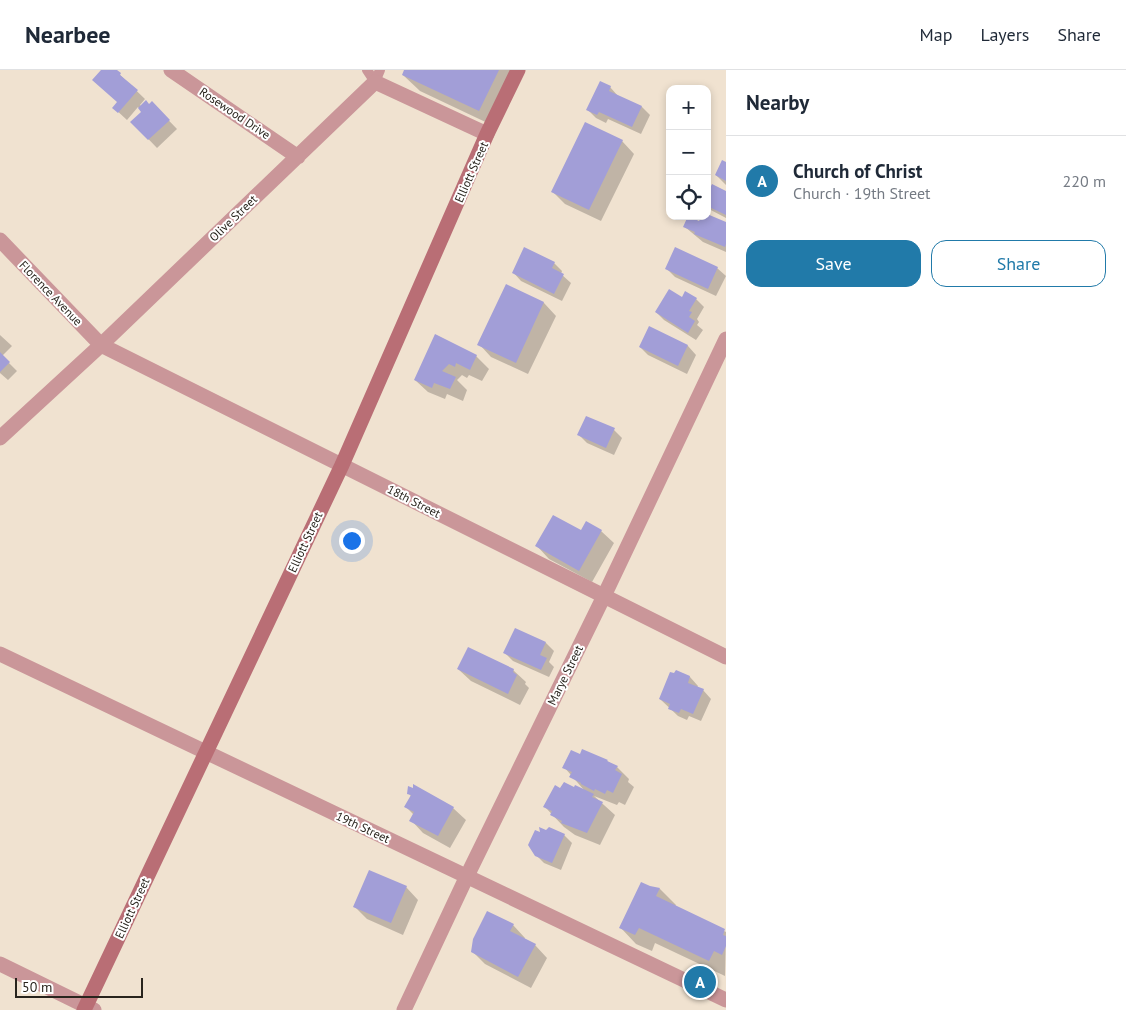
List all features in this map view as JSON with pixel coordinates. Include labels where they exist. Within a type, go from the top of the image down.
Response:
[{"type":"street","name":"Rosewood Drive","points":[[171,70],[298,157]]},
{"type":"street","name":"Elliott Street","points":[[88,1009],[206,752],[342,465],[487,134],[518,70]]},
{"type":"street","name":"Olive Street","points":[[0,438],[101,345],[298,157],[374,74],[487,134]]},
{"type":"street","name":"Florence Avenue","points":[[0,240],[101,345]]},
{"type":"street","name":"Marye Street","points":[[404,1010],[726,339]]},
{"type":"street","name":"18th Street","points":[[101,345],[726,657]]},
{"type":"street","name":"19th Street","points":[[0,654],[726,1000]]},
{"type":"street","points":[[0,964],[88,1009]]},
{"type":"building","points":[[101,70],[117,70],[121,73],[120,75],[138,90],[118,113],[112,108],[117,102],[92,80]]},
{"type":"building","points":[[404,70],[499,70],[479,111],[402,75]]},
{"type":"building","points":[[600,81],[611,86],[609,91],[642,106],[632,127],[599,112],[597,115],[586,110]]},
{"type":"building","points":[[146,100],[149,104],[152,101],[170,120],[148,140],[130,122],[141,112],[138,108]]},
{"type":"building","points":[[585,122],[623,140],[589,210],[551,192]]},
{"type":"building","points":[[722,160],[726,162],[726,181],[715,175]]},
{"type":"building","points":[[712,184],[726,191],[726,215],[711,208]]},
{"type":"building","points":[[711,216],[726,222],[725,247],[694,234],[695,232],[683,227],[686,220],[711,220]]},
{"type":"building","points":[[524,247],[555,262],[552,268],[564,274],[554,294],[512,273]]},
{"type":"building","points":[[675,247],[718,267],[708,289],[665,269]]},
{"type":"building","points":[[506,284],[544,302],[516,363],[477,345]]},
{"type":"building","points":[[669,289],[682,297],[685,291],[697,298],[689,311],[692,312],[689,317],[695,321],[688,333],[655,312]]},
{"type":"building","points":[[649,326],[688,345],[678,366],[639,347]]},
{"type":"building","points":[[435,334],[477,355],[470,370],[456,363],[455,367],[449,364],[442,371],[456,377],[450,389],[434,383],[432,388],[414,380]]},
{"type":"building","points":[[0,352],[10,362],[0,372]]},
{"type":"building","points":[[586,416],[615,428],[606,448],[577,435]]},
{"type":"building","points":[[553,515],[581,530],[586,521],[602,530],[579,571],[535,546]]},
{"type":"building","points":[[515,628],[546,642],[540,655],[547,658],[541,670],[503,653]]},
{"type":"building","points":[[468,647],[514,669],[513,672],[517,675],[508,694],[457,669]]},
{"type":"building","points":[[676,670],[690,676],[688,683],[704,689],[693,714],[681,709],[679,713],[668,709],[670,704],[659,699],[670,672],[674,673]]},
{"type":"building","points":[[582,749],[618,766],[615,770],[622,774],[613,793],[607,790],[605,794],[595,789],[594,791],[569,777],[572,772],[562,768],[571,750],[580,754]]},
{"type":"building","points":[[564,782],[594,794],[592,797],[603,802],[587,833],[561,823],[562,821],[550,815],[552,811],[543,807],[555,785],[560,788]]},
{"type":"building","points":[[413,784],[454,807],[438,836],[409,821],[414,812],[404,807],[411,795],[407,794],[408,786],[413,788]]},
{"type":"building","points":[[539,827],[546,830],[549,827],[565,834],[552,863],[535,856],[528,845],[535,830],[540,832]]},
{"type":"building","points":[[369,870],[407,886],[391,923],[353,907]]},
{"type":"building","points":[[641,882],[660,888],[656,896],[725,929],[723,935],[726,936],[726,946],[722,955],[714,951],[709,961],[639,928],[635,935],[619,928]]},
{"type":"building","points":[[487,911],[514,924],[510,931],[536,944],[518,977],[471,952],[473,939]]},
{"type":"place","name":"Church of Christ","points":[[700,982]]}]
